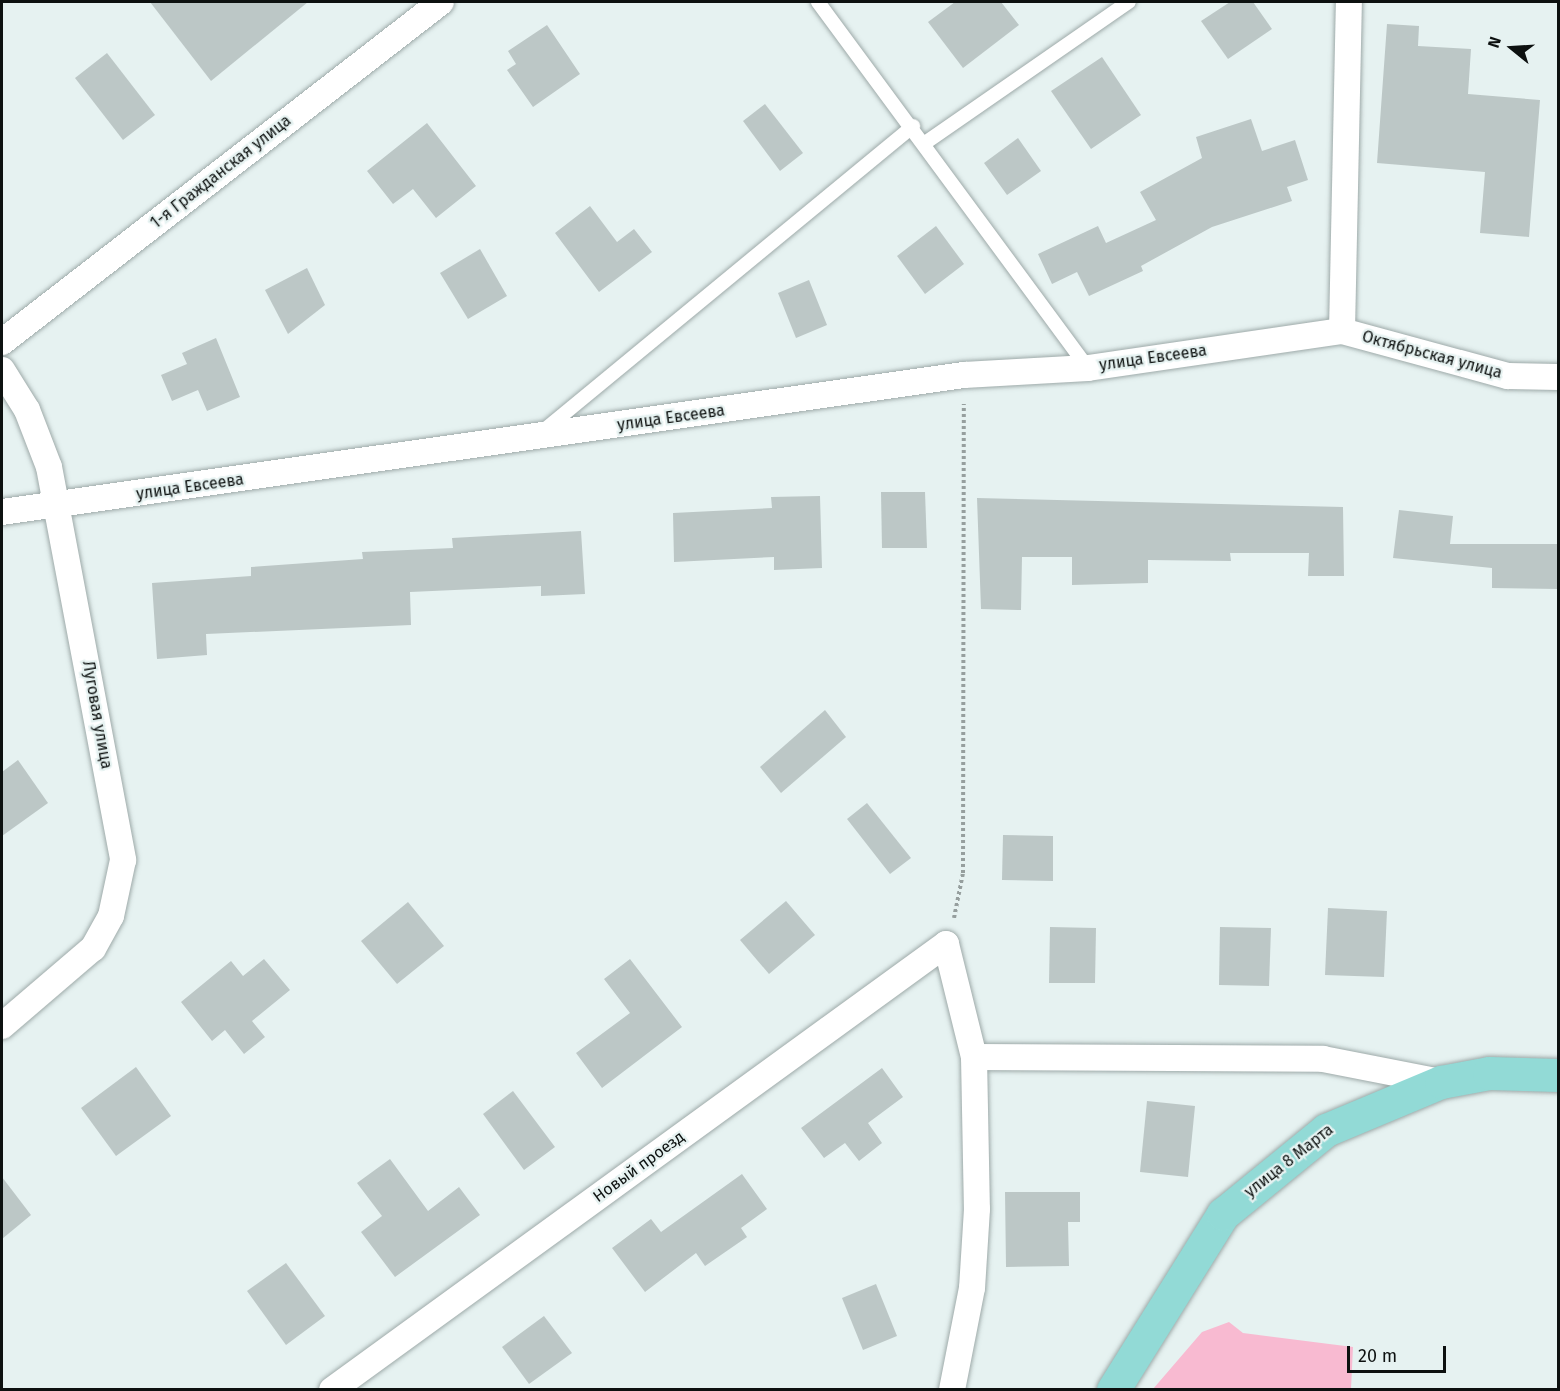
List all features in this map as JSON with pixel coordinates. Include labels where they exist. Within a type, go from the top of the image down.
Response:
[{"type":"main road","name":"улица 8 Марта","points":[[1113,1389],[1223,1214],[1326,1130],[1441,1082],[1489,1073],[1558,1075]]},
{"type":"street","name":"1-я Гражданская улица","points":[[2,342],[441,2]]},
{"type":"street","points":[[1342,331],[1349,2]]},
{"type":"street","name":"улица Евсеева","points":[[2,512],[535,438],[964,375],[1088,368],[1342,331]]},
{"type":"street","name":"Октябрьская улица","points":[[1342,331],[1508,376],[1558,377]]},
{"type":"street","name":"Луговая улица","points":[[2,370],[43,445],[58,505],[123,860],[100,938],[73,969],[2,1026]]},
{"type":"street","points":[[946,944],[974,1058],[976,1248],[952,1389]]},
{"type":"street","name":"Новый проезд","points":[[332,1389],[946,944]]},
{"type":"street","points":[[974,1058],[1323,1059],[1441,1082]]},
{"type":"lane","points":[[818,2],[913,126],[1088,368]]},
{"type":"lane","points":[[925,143],[1129,2]]},
{"type":"lane","points":[[535,438],[913,126]]},
{"type":"path","points":[[946,944],[963,873],[964,375]]},
{"type":"shaded area","points":[[1229,1322],[1243,1333],[1353,1347],[1351,1389],[1153,1389],[1202,1332]]},
{"type":"building","points":[[150,2],[308,2],[211,81]]},
{"type":"building","points":[[955,2],[1001,2],[1019,25],[963,68],[928,22]]},
{"type":"building","points":[[1230,2],[1253,2],[1272,29],[1228,59],[1201,21]]},
{"type":"building","points":[[1387,24],[1419,26],[1418,46],[1471,49],[1468,94],[1540,100],[1529,237],[1480,233],[1485,172],[1377,163]]},
{"type":"building","points":[[547,25],[580,74],[533,107],[507,70],[516,64],[508,51]]},
{"type":"building","points":[[107,53],[155,115],[123,140],[75,78]]},
{"type":"building","points":[[1102,57],[1141,115],[1091,149],[1051,91]]},
{"type":"building","points":[[765,104],[803,153],[780,171],[743,121]]},
{"type":"building","points":[[1251,119],[1262,151],[1295,140],[1308,180],[1287,187],[1292,201],[1212,227],[1141,266],[1143,271],[1089,296],[1077,272],[1052,284],[1038,254],[1098,226],[1106,243],[1156,220],[1140,192],[1202,158],[1196,137]]},
{"type":"building","points":[[427,123],[476,186],[436,218],[413,189],[393,204],[367,171]]},
{"type":"building","points":[[1018,138],[1041,171],[1007,195],[984,163]]},
{"type":"building","points":[[590,206],[617,242],[634,229],[652,252],[599,292],[555,233]]},
{"type":"building","points":[[936,226],[964,264],[925,294],[897,256]]},
{"type":"building","points":[[480,249],[507,296],[468,319],[440,273]]},
{"type":"building","points":[[307,268],[325,305],[288,334],[265,290]]},
{"type":"building","points":[[809,280],[827,325],[796,338],[778,293]]},
{"type":"building","points":[[216,338],[240,397],[207,411],[198,390],[172,401],[161,375],[187,364],[182,353]]},
{"type":"building","points":[[881,492],[925,492],[927,548],[882,548]]},
{"type":"building","points":[[820,496],[822,568],[774,570],[774,557],[674,562],[673,513],[772,508],[771,497]]},
{"type":"building","points":[[977,498],[1343,507],[1344,576],[1308,576],[1309,553],[1230,553],[1231,561],[1148,560],[1148,583],[1072,585],[1072,557],[1022,557],[1021,610],[981,609]]},
{"type":"building","points":[[1399,510],[1453,516],[1450,544],[1558,544],[1558,589],[1492,588],[1492,568],[1393,558]]},
{"type":"building","points":[[581,531],[585,594],[541,596],[541,586],[410,592],[411,625],[206,634],[207,655],[157,659],[152,583],[251,576],[251,567],[363,559],[362,552],[453,548],[452,538]]},
{"type":"building","points":[[825,710],[846,737],[781,793],[760,767]]},
{"type":"building","points":[[18,760],[48,803],[2,836],[2,772]]},
{"type":"building","points":[[867,803],[911,858],[890,874],[847,819]]},
{"type":"building","points":[[1003,835],[1053,836],[1053,881],[1002,880]]},
{"type":"building","points":[[786,901],[815,935],[769,974],[740,940]]},
{"type":"building","points":[[408,902],[444,946],[397,984],[361,941]]},
{"type":"building","points":[[1328,908],[1387,911],[1384,977],[1325,975]]},
{"type":"building","points":[[1050,927],[1096,928],[1095,983],[1049,983]]},
{"type":"building","points":[[1220,927],[1271,928],[1269,986],[1219,985]]},
{"type":"building","points":[[264,959],[290,990],[252,1021],[265,1037],[244,1054],[225,1030],[212,1041],[181,1002],[231,961],[243,976]]},
{"type":"building","points":[[630,959],[682,1027],[602,1088],[576,1053],[630,1013],[604,979]]},
{"type":"building","points":[[136,1067],[171,1116],[116,1156],[81,1108]]},
{"type":"building","points":[[882,1068],[903,1097],[868,1123],[882,1143],[859,1161],[845,1143],[824,1158],[801,1128]]},
{"type":"building","points":[[513,1091],[555,1147],[524,1170],[483,1114]]},
{"type":"building","points":[[1147,1101],[1195,1106],[1188,1177],[1140,1172]]},
{"type":"building","points":[[390,1159],[428,1211],[459,1187],[480,1215],[395,1277],[361,1232],[382,1216],[357,1183]]},
{"type":"building","points":[[742,1174],[767,1209],[741,1228],[747,1237],[705,1266],[696,1253],[645,1292],[612,1248],[651,1219],[661,1232]]},
{"type":"building","points":[[2,1177],[31,1215],[2,1239]]},
{"type":"building","points":[[1005,1192],[1080,1192],[1080,1222],[1068,1222],[1069,1266],[1006,1267]]},
{"type":"building","points":[[286,1263],[325,1316],[286,1345],[247,1291]]},
{"type":"building","points":[[876,1284],[897,1336],[863,1350],[842,1298]]},
{"type":"building","points":[[544,1316],[572,1353],[529,1384],[502,1347]]}]
